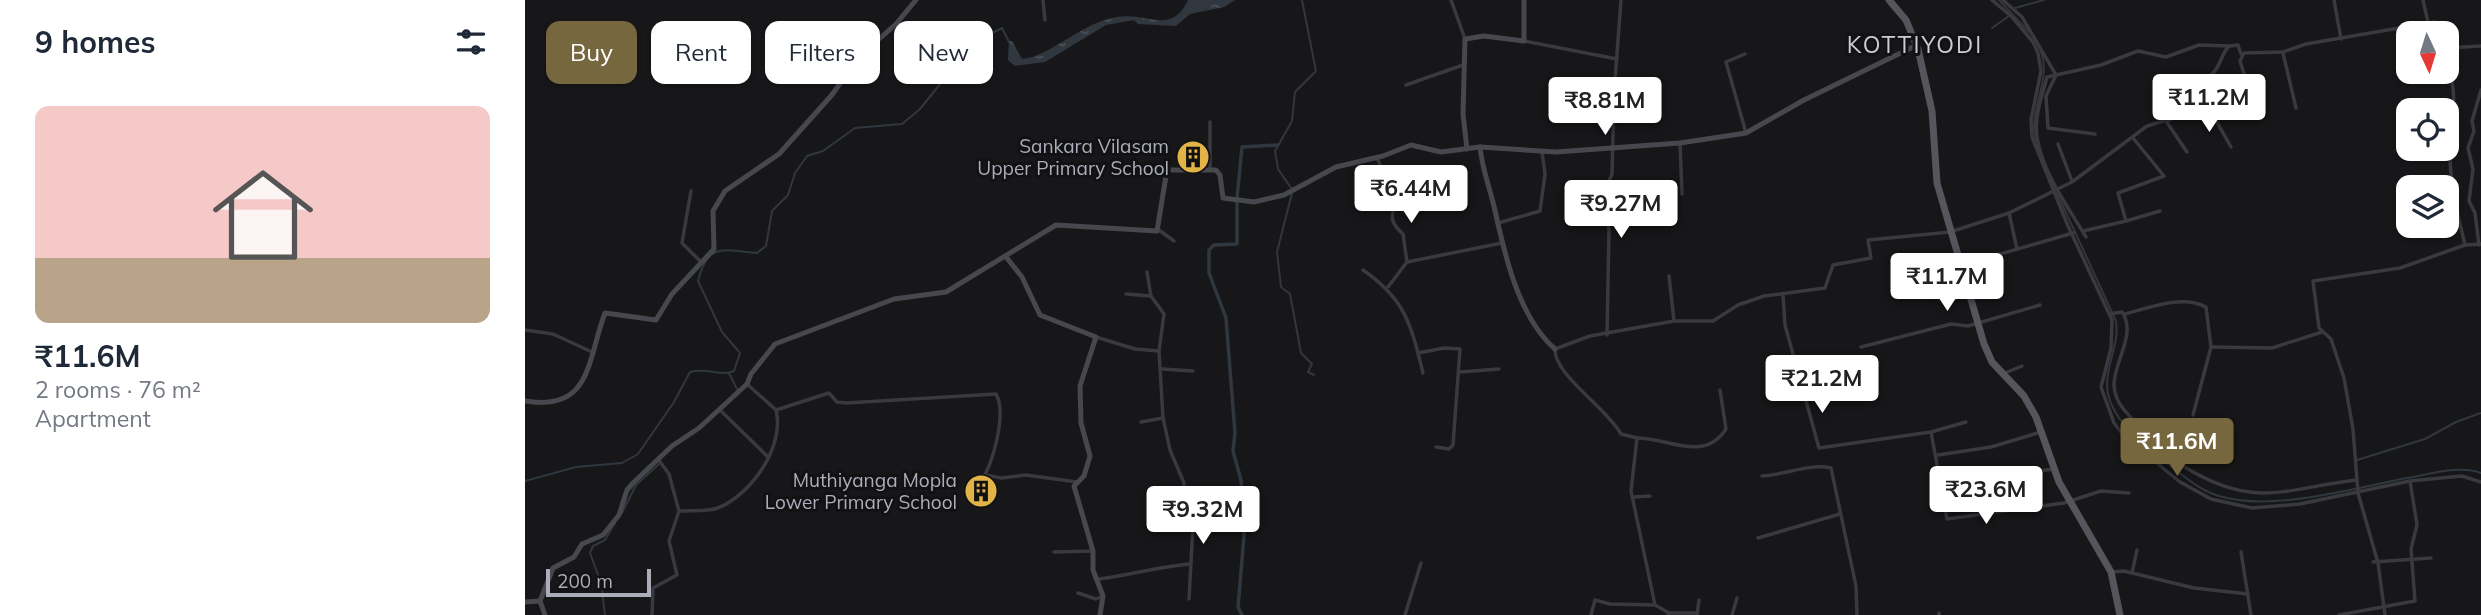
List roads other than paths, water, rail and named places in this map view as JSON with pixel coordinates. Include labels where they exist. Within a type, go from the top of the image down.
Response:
[{"type":"main road","points":[[525,401],[548,404],[571,396],[589,369],[605,313],[656,320],[672,294],[714,249],[713,211],[725,191],[779,154],[831,96],[860,56],[896,24],[916,0]]},
{"type":"main road","points":[[1467,149],[1463,114],[1465,39],[1484,36],[1524,41],[1524,0]]},
{"type":"main road","points":[[1889,0],[1906,20],[1917,45],[1933,111],[1935,167],[1949,232],[1962,265],[1991,362],[2024,396],[2042,432],[2054,469],[2069,500],[2111,572],[2120,615]]},
{"type":"main road","points":[[545,615],[540,601],[553,568],[573,556],[582,544],[603,535],[619,515],[627,490],[747,384],[775,344],[894,299],[947,292],[1056,225],[1159,230],[1167,170],[1210,169],[1219,172],[1221,195],[1225,200],[1254,202],[1292,191],[1336,166],[1377,158],[1411,145],[1441,152],[1480,147],[1613,150],[1746,133],[1804,100],[1917,45]]},
{"type":"main road","points":[[1480,147],[1496,224],[1523,306],[1555,349]]},
{"type":"main road","points":[[1006,257],[1022,277],[1039,315],[1097,337],[1080,386],[1081,423],[1090,456],[1086,472],[1077,482],[1075,494],[1093,551],[1093,570],[1099,579],[1103,596],[1100,615]]},
{"type":"main road","points":[[525,602],[540,601]]},
{"type":"street","points":[[1043,0],[1045,20]]},
{"type":"street","points":[[1451,0],[1465,39]]},
{"type":"street","points":[[1607,335],[1609,230],[1608,214],[1599,205],[1612,174],[1621,0]]},
{"type":"street","points":[[1993,0],[2026,34],[2038,53],[2041,71],[2031,120],[2032,137],[2054,193],[2110,314],[2113,330],[2101,387],[2114,423],[2140,451],[2181,482],[2211,499],[2252,508],[2270,508],[2357,487]]},
{"type":"street","points":[[2003,0],[2028,25],[2056,75]]},
{"type":"street","points":[[2334,0],[2341,40]]},
{"type":"street","points":[[2423,0],[2428,21]]},
{"type":"street","points":[[2241,54],[2283,52],[2297,46],[2396,29]]},
{"type":"street","points":[[1524,41],[1617,59]]},
{"type":"street","points":[[1720,390],[1726,429],[1704,448],[1653,438],[1637,438],[1621,434],[1606,411],[1560,370],[1555,349],[1590,336],[1674,321],[1713,321],[1738,305],[1764,296],[1825,288],[1833,265],[1871,258],[1868,240],[1949,232],[2054,193],[2058,189],[2072,182],[2147,126],[2248,96],[2238,46],[2199,45],[2166,57],[2139,51],[2101,65],[2047,77],[2037,121],[2039,145],[2058,189],[2086,236]]},
{"type":"street","points":[[2187,152],[2167,121],[2167,104],[2172,96],[2211,76],[2229,46]]},
{"type":"street","points":[[2459,46],[2481,46]]},
{"type":"street","points":[[2283,52],[2296,108]]},
{"type":"street","points":[[1745,54],[1726,62],[1746,133]]},
{"type":"street","points":[[1406,85],[1466,64]]},
{"type":"street","points":[[2056,75],[2046,96],[2048,128],[2095,134]]},
{"type":"street","points":[[2452,84],[2451,184],[2465,245]]},
{"type":"street","points":[[2385,615],[2376,562],[2357,487],[2353,429],[2344,378],[2330,339],[2322,332],[2316,311],[2313,281],[2400,268],[2465,245],[2480,245],[2475,213],[2469,201],[2473,169],[2468,148],[2474,131],[2472,121],[2481,90]]},
{"type":"street","points":[[2209,108],[2231,147]]},
{"type":"street","points":[[1210,122],[1210,169]]},
{"type":"street","points":[[2126,221],[2118,193],[2164,176],[2133,138]]},
{"type":"street","points":[[1680,143],[1682,194]]},
{"type":"street","points":[[2058,144],[2072,182]]},
{"type":"street","points":[[1496,224],[1541,211],[1545,174],[1542,150]]},
{"type":"street","points":[[1377,158],[1392,192],[1391,217],[1394,227],[1403,234],[1407,262]]},
{"type":"street","points":[[691,191],[682,243],[702,263]]},
{"type":"street","points":[[2083,231],[2160,211]]},
{"type":"street","points":[[2008,212],[2017,249]]},
{"type":"street","points":[[1159,230],[1174,241]]},
{"type":"street","points":[[1962,265],[2073,233]]},
{"type":"street","points":[[1388,288],[1407,262],[1502,243]]},
{"type":"street","points":[[1363,270],[1388,288],[1401,304],[1423,373]]},
{"type":"street","points":[[1147,272],[1151,296],[1164,314],[1159,351],[1163,418],[1170,450],[1184,483],[1185,509],[1193,525],[1189,599]]},
{"type":"street","points":[[1669,276],[1674,321]]},
{"type":"street","points":[[1126,294],[1151,296]]},
{"type":"street","points":[[1783,295],[1785,325],[1819,448],[1931,432],[1966,422]]},
{"type":"street","points":[[2110,314],[2125,314],[2178,301],[2199,303],[2209,313],[2211,347],[2193,415]]},
{"type":"street","points":[[1861,347],[1951,324],[1968,326],[2040,305]]},
{"type":"street","points":[[2125,314],[2126,341],[2114,384],[2117,400],[2157,449],[2211,484],[2250,494],[2462,476],[2481,482]]},
{"type":"street","points":[[525,331],[553,334],[592,352]]},
{"type":"street","points":[[2211,347],[2271,348],[2322,332]]},
{"type":"street","points":[[1097,337],[1135,349],[1159,351]]},
{"type":"street","points":[[1418,353],[1459,347],[1460,372],[1453,445],[1449,449],[1436,447]]},
{"type":"street","points":[[2003,374],[2022,366]]},
{"type":"street","points":[[1162,369],[1193,371]]},
{"type":"street","points":[[1460,372],[1499,369]]},
{"type":"street","points":[[680,511],[721,507],[755,478],[778,436],[776,410],[747,384]]},
{"type":"street","points":[[776,410],[829,393],[837,402],[846,403],[996,394],[999,401],[997,446],[980,482]]},
{"type":"street","points":[[719,409],[767,456]]},
{"type":"street","points":[[1141,422],[1163,418]]},
{"type":"street","points":[[1931,432],[1938,455],[1947,519],[2069,500],[2101,491],[2129,493]]},
{"type":"street","points":[[1938,455],[1991,447],[2042,432]]},
{"type":"street","points":[[1637,438],[1631,491],[1634,498],[1633,510],[1644,548],[1655,605]]},
{"type":"street","points":[[652,615],[653,588],[677,575],[669,541],[680,511],[669,474],[658,460]]},
{"type":"street","points":[[1762,476],[1782,475],[1824,466],[1832,468],[1856,586],[1857,615]]},
{"type":"street","points":[[1991,473],[2007,475],[2054,469]]},
{"type":"street","points":[[985,475],[1000,478],[1026,474],[1077,482]]},
{"type":"street","points":[[2339,615],[2415,601],[2411,558],[2417,525],[2410,481]]},
{"type":"street","points":[[1634,498],[1650,496]]},
{"type":"street","points":[[1758,538],[1840,514]]},
{"type":"street","points":[[1193,525],[1208,527]]},
{"type":"street","points":[[2132,573],[2137,550]]},
{"type":"street","points":[[1054,552],[1093,551]]},
{"type":"street","points":[[2241,552],[2251,615]]},
{"type":"street","points":[[2376,562],[2431,558]]},
{"type":"street","points":[[1405,615],[1422,563]]},
{"type":"street","points":[[1099,579],[1137,574],[1152,568],[1189,564]]},
{"type":"street","points":[[2111,572],[2132,573],[2194,588],[2248,594]]},
{"type":"street","points":[[1078,593],[1096,599],[1103,596]]},
{"type":"street","points":[[1732,615],[1737,598]]},
{"type":"street","points":[[1591,615],[1595,600],[1610,604],[1655,605],[1669,614],[1697,614],[1699,600]]},
{"type":"water","points":[[1188,0],[1235,0],[1224,7],[1190,14],[1176,26],[1138,24],[1134,20],[1106,25],[1045,62],[1015,66],[1008,60],[1009,41],[1012,41],[1022,59],[1033,57],[1106,20],[1128,16],[1166,20],[1181,11]]},
{"type":"waterway","points":[[1291,188],[1278,169],[1275,151],[1292,121],[1295,92],[1316,71],[1302,0]]},
{"type":"waterway","points":[[1999,0],[2029,32]]},
{"type":"waterway","points":[[2015,8],[2044,0]]},
{"type":"waterway","points":[[1992,28],[2009,16]]},
{"type":"waterway","points":[[525,481],[576,467],[622,463],[638,454],[674,402],[690,372],[734,371],[740,353],[722,332],[698,281],[707,259],[720,251],[757,253],[766,246],[772,211],[788,195],[795,173],[807,156],[823,151],[855,128],[902,124],[920,109],[973,43],[1002,28],[1009,42]]},
{"type":"waterway","points":[[2036,142],[2035,119],[2044,74],[2041,52]]},
{"type":"waterway","points":[[1237,198],[1242,147],[1278,145]]},
{"type":"waterway","points":[[1292,193],[1277,252],[1281,287],[1290,294],[1301,353],[1312,364],[1308,372],[1314,375]]},
{"type":"waterway","points":[[2057,193],[2116,321],[2116,339],[2107,385],[2111,404],[2139,441],[2197,486],[2219,496],[2241,500],[2291,500],[2442,471],[2466,470],[2481,473]]},
{"type":"waterway","points":[[1237,203],[1237,244],[1214,245],[1209,250],[1209,273],[1226,318],[1235,433],[1233,451],[1241,480],[1244,536],[1238,607],[1242,615]]},
{"type":"waterway","points":[[729,373],[737,389]]},
{"type":"waterway","points":[[2357,460],[2425,439],[2456,422],[2481,413]]},
{"type":"waterway","points":[[622,513],[636,485],[659,464]]},
{"type":"waterway","points":[[605,615],[601,583],[590,553],[593,546],[605,540],[615,523]]},
{"type":"place","name":"Sankara Vilasam Upper Primary School","points":[[1193,157]]},
{"type":"place","name":"Muthiyanga Mopla Lower Primary School","points":[[981,491]]},
{"type":"district","name":"KOTTIYODI","points":[[1915,44]]}]
